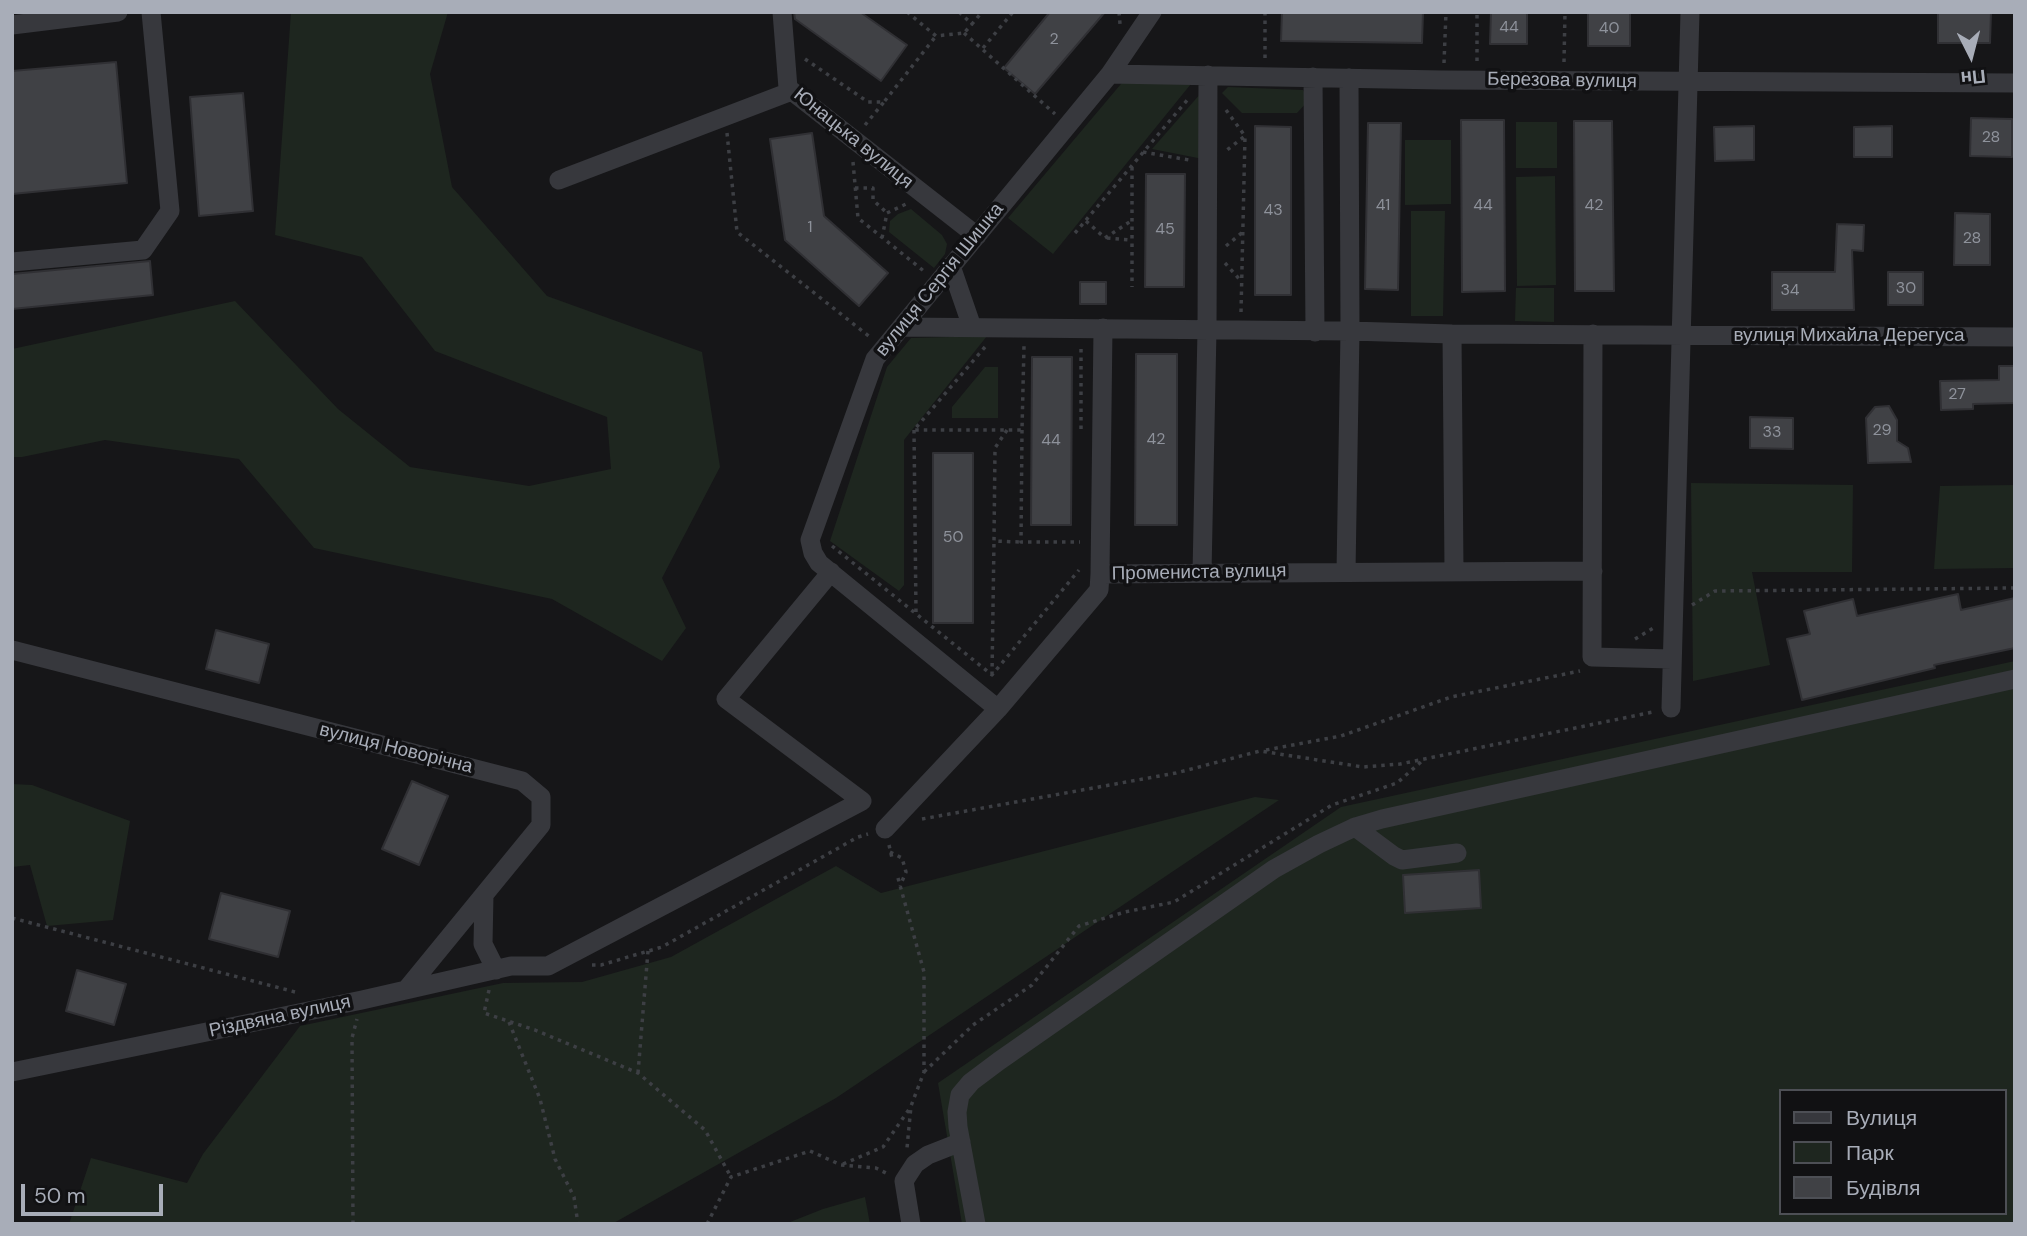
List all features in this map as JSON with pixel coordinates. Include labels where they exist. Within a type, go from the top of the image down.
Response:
[{"type":"street","points":[[12,25],[118,12]]},
{"type":"street","points":[[12,262],[144,250],[170,211],[151,12]]},
{"type":"street","name":"Юнацька вулиця","points":[[782,12],[788,88],[977,236]]},
{"type":"street","name":"вулиця Сергія Шишка","points":[[998,709],[819,563],[810,540],[875,359],[1110,74],[1152,12]]},
{"type":"street","points":[[1671,708],[1690,12]]},
{"type":"street","name":"Березова вулиця","points":[[1110,74],[1687,82],[2015,83]]},
{"type":"street","points":[[1202,573],[1208,75]]},
{"type":"street","points":[[1313,77],[1315,332]]},
{"type":"street","points":[[1346,572],[1350,331],[1349,78]]},
{"type":"street","points":[[559,180],[792,91]]},
{"type":"street","points":[[951,267],[972,327]]},
{"type":"street","name":"вулиця Михайла Дерегуса","points":[[902,327],[2015,337]]},
{"type":"street","points":[[1100,574],[1103,328]]},
{"type":"street","points":[[1452,334],[1454,571]]},
{"type":"street","points":[[1593,334],[1592,657],[1672,659]]},
{"type":"street","name":"Промениста вулиця","points":[[886,829],[998,709],[1099,590],[1100,574],[1593,570]]},
{"type":"street","name":"Різдвяна вулиця","points":[[12,1072],[503,968],[548,966],[862,801],[726,699],[831,572]]},
{"type":"street","name":"вулиця Новорічна","points":[[12,650],[522,781],[541,797],[541,825],[406,990]]},
{"type":"street","points":[[976,1224],[957,1112],[960,1095],[971,1082],[1274,869],[1319,844],[1355,827],[1382,819],[2015,679]]},
{"type":"street","points":[[1355,827],[1402,860],[1457,853]]},
{"type":"street","points":[[484,895],[483,944],[503,968]]},
{"type":"street","points":[[911,1224],[904,1181],[915,1164],[928,1155],[961,1142]]},
{"type":"path","points":[[907,12],[936,36]]},
{"type":"path","points":[[959,12],[972,24]]},
{"type":"path","points":[[802,57],[868,102],[884,102],[936,36],[964,33],[982,12]]},
{"type":"path","points":[[982,49],[1013,12]]},
{"type":"path","points":[[1119,12],[1120,25]]},
{"type":"path","points":[[1265,12],[1265,60]]},
{"type":"path","points":[[1477,12],[1477,63]]},
{"type":"path","points":[[1564,65],[1565,12]]},
{"type":"path","points":[[964,33],[1056,115]]},
{"type":"path","points":[[1075,233],[1208,75]]},
{"type":"path","points":[[726,128],[737,232],[877,342]]},
{"type":"path","points":[[1241,331],[1245,136]]},
{"type":"path","points":[[852,155],[858,218],[932,278]]},
{"type":"path","points":[[1132,165],[1132,287]]},
{"type":"path","points":[[855,188],[873,188],[873,200],[887,213]]},
{"type":"path","points":[[887,213],[911,202]]},
{"type":"path","points":[[882,238],[887,213]]},
{"type":"path","points":[[1105,238],[1132,220]]},
{"type":"path","points":[[1086,221],[1105,238],[1132,240]]},
{"type":"path","points":[[1225,246],[1244,231]]},
{"type":"path","points":[[916,613],[914,430],[987,344]]},
{"type":"path","points":[[1021,542],[1024,344]]},
{"type":"path","points":[[1070,345],[1081,345],[1081,437]]},
{"type":"path","points":[[914,430],[1022,430]]},
{"type":"path","points":[[992,675],[995,448],[1007,430]]},
{"type":"path","points":[[994,541],[1080,542],[1080,552]]},
{"type":"path","points":[[832,546],[992,675]]},
{"type":"path","points":[[992,675],[1079,571],[1080,561]]},
{"type":"path","points":[[1626,644],[1715,591],[2015,588]]},
{"type":"path","points":[[916,820],[1176,773],[1260,751],[1341,736],[1451,697],[1577,673],[1590,666]]},
{"type":"path","points":[[1260,751],[1363,766],[1400,764],[1671,708]]},
{"type":"path","points":[[924,1072],[974,1025],[1032,985],[1079,926],[1125,912],[1174,902],[1332,805],[1397,783],[1423,760]]},
{"type":"path","points":[[588,965],[601,965],[662,947],[859,837],[886,829]]},
{"type":"path","points":[[890,852],[902,858],[906,872],[900,886]]},
{"type":"path","points":[[841,1165],[883,1147],[911,1106],[924,1072],[924,972],[898,878]]},
{"type":"path","points":[[12,918],[302,993]]},
{"type":"path","points":[[638,1073],[648,951]]},
{"type":"path","points":[[503,968],[489,991],[484,1013],[535,1030],[638,1073],[705,1130],[731,1177]]},
{"type":"path","points":[[353,1224],[352,1038],[362,1000]]},
{"type":"path","points":[[509,1022],[540,1099],[555,1159],[574,1197],[578,1224]]},
{"type":"path","points":[[707,1224],[731,1177],[810,1151],[841,1165],[876,1168],[904,1181],[911,1106]]},
{"type":"green space","points":[[291,12],[448,12],[430,74],[452,187],[547,296],[702,352],[720,467],[662,578],[686,628],[662,661],[552,599],[314,548],[239,459],[105,440],[12,457],[12,349],[235,301],[338,409],[410,467],[529,486],[611,469],[607,417],[435,351],[362,257],[275,235]]},
{"type":"green space","points":[[1126,78],[1195,79],[1053,254],[1008,218]]},
{"type":"green space","points":[[1228,87],[1303,90],[1309,100],[1297,113],[1242,113],[1222,93]]},
{"type":"green space","points":[[1201,93],[1203,159],[1152,149]]},
{"type":"green space","points":[[1516,122],[1557,122],[1557,168],[1516,168]]},
{"type":"green space","points":[[1405,140],[1451,140],[1451,204],[1405,205]]},
{"type":"green space","points":[[1555,176],[1556,285],[1517,286],[1516,177]]},
{"type":"green space","points":[[911,209],[942,235],[947,244],[945,254],[934,268],[889,232],[890,221],[898,214]]},
{"type":"green space","points":[[1411,211],[1445,211],[1443,316],[1411,316]]},
{"type":"green space","points":[[1516,288],[1554,288],[1554,322],[1515,321]]},
{"type":"green space","points":[[987,336],[904,440],[904,585],[899,591],[830,541],[887,367],[911,338]]},
{"type":"green space","points":[[985,367],[998,367],[998,418],[952,418],[952,407]]},
{"type":"green space","points":[[1691,483],[1853,485],[1852,572],[1752,572],[1770,665],[1693,681]]},
{"type":"green space","points":[[2015,485],[2015,568],[1934,569],[1940,486]]},
{"type":"green space","points":[[2015,661],[2015,1224],[962,1224],[938,1083],[1341,807]]},
{"type":"green space","points":[[12,784],[32,785],[130,821],[113,920],[47,926],[30,865],[12,867]]},
{"type":"green space","points":[[1255,797],[1279,800],[836,1098],[612,1224],[69,1224],[91,1158],[187,1183],[203,1154],[300,1026],[503,983],[582,982],[671,957],[836,866],[881,893]]},
{"type":"green space","points":[[865,1197],[870,1224],[785,1224],[823,1209]]},
{"type":"building","points":[[794,12],[860,12],[907,45],[881,81],[795,19]]},
{"type":"building","points":[[1050,12],[1105,12],[1035,94],[1004,68]]},
{"type":"building","points":[[1282,12],[1423,12],[1422,43],[1281,41]]},
{"type":"building","points":[[1491,12],[1527,12],[1527,44],[1490,44]]},
{"type":"building","points":[[1588,12],[1630,12],[1630,46],[1588,46]]},
{"type":"building","points":[[1938,12],[1991,12],[1990,43],[1938,43]]},
{"type":"building","points":[[116,62],[127,183],[12,194],[12,71]]},
{"type":"building","points":[[243,93],[253,211],[199,216],[190,97]]},
{"type":"building","points":[[1971,118],[2012,119],[2012,157],[1970,156]]},
{"type":"building","points":[[1461,120],[1504,120],[1505,291],[1462,292]]},
{"type":"building","points":[[1574,121],[1612,121],[1614,291],[1575,291]]},
{"type":"building","points":[[1368,123],[1401,123],[1398,290],[1365,289]]},
{"type":"building","points":[[1255,126],[1291,127],[1291,295],[1255,295]]},
{"type":"building","points":[[1754,126],[1754,160],[1715,161],[1714,127]]},
{"type":"building","points":[[1892,126],[1892,157],[1854,157],[1854,127]]},
{"type":"building","points":[[812,133],[824,216],[888,273],[859,306],[785,240],[770,139]]},
{"type":"building","points":[[1146,174],[1185,174],[1184,287],[1145,287]]},
{"type":"building","points":[[1955,213],[1990,214],[1990,265],[1954,265]]},
{"type":"building","points":[[1837,224],[1864,225],[1863,251],[1852,250],[1854,310],[1772,310],[1772,272],[1835,272]]},
{"type":"building","points":[[150,261],[153,295],[12,309],[12,274]]},
{"type":"building","points":[[1888,272],[1923,272],[1923,305],[1888,305]]},
{"type":"building","points":[[1080,282],[1106,282],[1106,304],[1080,304]]},
{"type":"building","points":[[1136,354],[1177,354],[1177,525],[1135,525]]},
{"type":"building","points":[[1032,357],[1072,357],[1071,525],[1031,525]]},
{"type":"building","points":[[1999,366],[2015,366],[2015,403],[1973,404],[1973,409],[1941,410],[1940,381],[1999,380]]},
{"type":"building","points":[[1889,406],[1897,420],[1897,441],[1908,448],[1911,462],[1868,463],[1866,418],[1875,407]]},
{"type":"building","points":[[1750,417],[1793,418],[1793,449],[1750,448]]},
{"type":"building","points":[[933,453],[973,453],[973,623],[933,623]]},
{"type":"building","points":[[1958,594],[1961,610],[2015,598],[2015,648],[1934,665],[1935,668],[1802,700],[1787,639],[1810,634],[1804,611],[1853,599],[1857,616]]},
{"type":"building","points":[[216,630],[269,644],[259,683],[206,669]]},
{"type":"building","points":[[412,781],[448,796],[419,865],[382,849]]},
{"type":"building","points":[[1479,870],[1481,908],[1405,913],[1403,875]]},
{"type":"building","points":[[221,893],[290,911],[278,957],[209,939]]},
{"type":"building","points":[[77,970],[126,984],[114,1025],[66,1011]]}]
